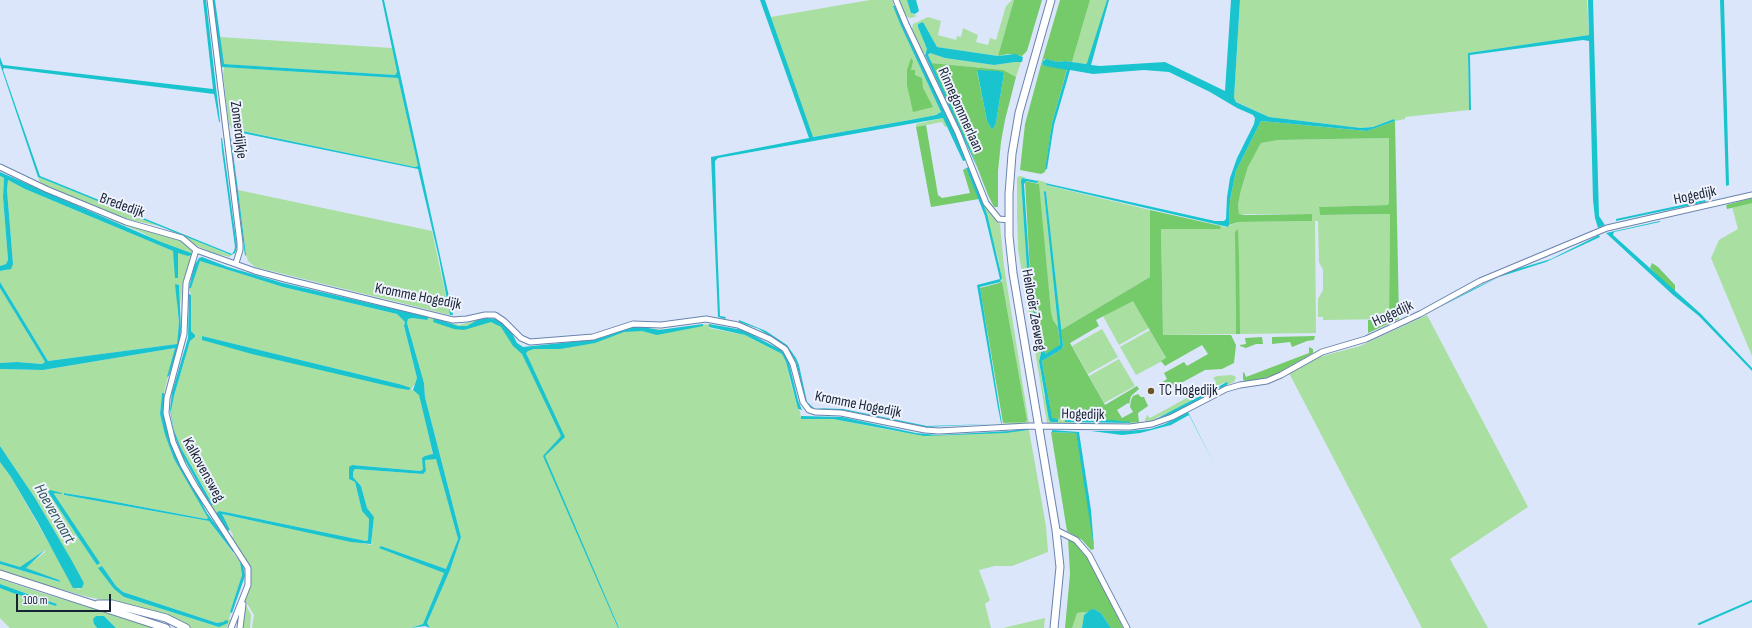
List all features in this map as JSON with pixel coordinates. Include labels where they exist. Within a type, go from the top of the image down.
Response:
[{"type":"street","name":"Zomerdijkje","points":[[210,0],[240,243],[240,250],[236,263]]},
{"type":"street","name":"Rinnegommerlaan","points":[[896,0],[958,133],[986,202],[999,219],[1009,220]]},
{"type":"street","name":"Heilooër Zeeweg","points":[[1051,0],[1025,90],[1018,120],[1010,172],[1009,220],[1013,273],[1040,426],[1056,530],[1060,567],[1054,628]]},
{"type":"street","name":"Brededijk","points":[[0,167],[46,189],[126,222],[182,238],[196,250],[236,263]]},
{"type":"street","name":"Hogedijk","points":[[1040,426],[1130,427],[1161,422],[1226,389],[1240,385],[1267,381],[1281,375],[1322,352],[1366,339],[1420,314],[1486,278],[1548,254],[1606,228],[1752,195]]},
{"type":"street","name":"Kalkovensweg","points":[[196,250],[186,283],[184,334],[168,394],[166,413],[173,442],[183,465],[195,486],[247,565],[250,580],[230,628]]},
{"type":"street","name":"Kromme Hogedijk","points":[[236,263],[285,279],[453,320],[485,315],[495,316],[504,321],[521,338],[530,342],[593,337],[633,324],[661,325],[706,319],[732,324],[760,334],[777,343],[785,350],[793,364],[803,402],[806,408],[811,411],[841,413],[932,430],[1040,426]]},
{"type":"street","points":[[1056,530],[1076,540],[1089,555],[1127,628]]},
{"type":"street","points":[[0,574],[166,628]]},
{"type":"street","name":"Kalkovensweg","points":[[240,628],[242,599]]},
{"type":"street","points":[[96,604],[112,604],[166,618],[186,628]]},
{"type":"green space","points":[[870,0],[892,0],[901,26],[941,112],[936,115],[812,137],[771,17]]},
{"type":"green space","points":[[898,0],[907,0],[911,13],[917,16],[911,18],[904,16]]},
{"type":"green space","points":[[1014,0],[998,56],[937,47],[923,22],[918,24],[918,27],[927,49],[927,52],[923,54],[913,34],[913,24],[928,17],[941,21],[938,35],[956,40],[957,36],[961,37],[963,28],[978,35],[976,42],[988,45],[990,38],[996,40],[1006,6]]},
{"type":"green space","points":[[1014,0],[1042,0],[1027,51],[1022,56],[1008,54],[998,56]]},
{"type":"green space","points":[[1060,0],[1090,0],[1072,62],[1057,62],[1044,59],[1042,64],[1067,69],[1052,123],[1045,172],[1041,174],[1020,170],[1025,124]]},
{"type":"green space","points":[[1090,0],[1107,0],[1088,62],[1086,64],[1072,62]]},
{"type":"green space","points":[[1240,0],[1587,0],[1589,35],[1468,53],[1469,110],[1405,117],[1405,119],[1395,121],[1394,119],[1373,127],[1361,128],[1269,117],[1235,101]]},
{"type":"green space","points":[[220,37],[392,48],[397,72],[395,75],[223,64]]},
{"type":"green space","points":[[930,53],[945,58],[994,65],[1021,62],[1016,77],[1002,70],[931,63],[928,56]]},
{"type":"green space","points":[[911,58],[913,61],[911,70],[915,70],[915,75],[922,78],[923,88],[933,107],[913,112],[907,85],[907,70]]},
{"type":"green space","points":[[931,63],[1003,70],[1016,77],[1001,142],[998,171],[998,207],[994,207],[988,195],[969,146]],"holes":[[[977,71],[1004,73],[996,123],[993,129],[987,121]]]},
{"type":"green space","points":[[224,67],[398,78],[418,166],[415,167],[243,131],[242,133],[232,129],[229,124],[223,74]]},
{"type":"green space","points":[[943,118],[948,126],[945,127],[942,122],[916,127],[916,124]]},
{"type":"green space","points":[[1261,121],[1367,131],[1395,121],[1399,319],[1368,333],[1368,320],[1389,320],[1390,214],[1320,215],[1319,207],[1388,205],[1389,138],[1278,140],[1261,143],[1248,167],[1238,205],[1239,214],[1312,214],[1312,221],[1238,222],[1229,225],[1230,200],[1236,171]]},
{"type":"green space","points":[[926,125],[938,195],[942,198],[970,193],[963,170],[966,168],[979,199],[931,207],[916,127]]},
{"type":"green space","points":[[1389,138],[1388,205],[1319,207],[1320,215],[1390,214],[1389,319],[1323,320],[1323,317],[1318,317],[1318,299],[1323,290],[1323,270],[1319,262],[1318,221],[1315,221],[1316,333],[1163,335],[1161,229],[1219,229],[1221,226],[1226,227],[1238,222],[1312,221],[1312,214],[1239,214],[1238,205],[1248,167],[1261,143],[1277,140]]},
{"type":"green space","points":[[971,167],[989,212],[1000,224],[1004,266],[1029,424],[1001,425],[1001,423],[1027,420],[998,258]]},
{"type":"green space","points":[[0,176],[4,178],[3,197],[8,261],[6,264],[0,266]]},
{"type":"green space","points":[[1020,176],[1027,178],[1022,178],[1021,181],[1028,284],[1041,353],[1039,361],[1044,395],[1058,422],[1058,419],[1065,419],[1065,422],[1130,424],[1130,422],[1139,422],[1135,425],[1047,423],[1018,249],[1017,177]]},
{"type":"green space","points":[[38,177],[162,227],[131,220],[57,193],[41,185]]},
{"type":"green space","points":[[8,180],[25,189],[173,251],[178,278],[178,252],[141,232],[106,218],[176,238],[186,243],[192,250],[192,254],[183,283],[180,306],[179,285],[177,305],[179,322],[177,344],[48,361],[0,282],[0,271],[7,270],[13,264],[7,190]]},
{"type":"green space","points":[[1037,180],[1058,188],[1150,210],[1150,277],[1061,330],[1046,192],[1044,193],[1058,327],[1053,320],[1051,312]]},
{"type":"green space","points":[[1025,181],[1039,184],[1051,312],[1053,320],[1058,327],[1060,346],[1045,354],[1031,291]]},
{"type":"green space","points":[[238,190],[432,231],[450,315],[255,267],[248,261],[246,255]]},
{"type":"green space","points":[[1752,198],[1752,203],[1727,209],[1726,205]]},
{"type":"green space","points":[[1752,202],[1752,356],[1711,258],[1719,240],[1738,229],[1732,207]]},
{"type":"green space","points":[[1150,210],[1221,226],[1220,229],[1161,229],[1163,335],[1231,335],[1236,345],[1234,363],[1222,369],[1205,370],[1163,393],[1158,385],[1167,379],[1164,373],[1184,362],[1187,366],[1208,354],[1202,345],[1165,366],[1161,361],[1166,358],[1133,301],[1096,320],[1099,326],[1070,343],[1105,405],[1137,386],[1139,389],[1131,396],[1129,404],[1128,403],[1117,410],[1122,418],[1133,412],[1130,407],[1133,396],[1138,394],[1141,397],[1144,397],[1148,406],[1138,413],[1139,422],[1119,422],[1088,418],[1052,419],[1042,361],[1062,349],[1063,345],[1061,330],[1150,277]]},
{"type":"green space","points":[[166,228],[232,255],[229,257],[214,253],[197,246]]},
{"type":"green space","points":[[1238,229],[1240,334],[1236,334],[1235,232]]},
{"type":"green space","points":[[200,261],[283,287],[397,314],[405,322],[404,327],[417,378],[411,389],[419,394],[433,455],[425,456],[423,469],[421,471],[353,465],[349,479],[355,482],[362,511],[369,519],[368,540],[366,541],[219,511],[216,513],[210,505],[213,504],[181,448],[174,430],[171,411],[190,341],[195,337],[191,331],[191,295],[189,288],[191,288]],"holes":[[[202,336],[399,384],[411,389],[409,390],[202,339]]]},
{"type":"green space","points":[[1652,263],[1658,267],[1675,285],[1675,292],[1650,268]]},
{"type":"green space","points":[[1002,281],[1027,420],[1025,422],[1003,423],[980,288]]},
{"type":"green space","points":[[0,288],[45,362],[42,364],[17,362],[0,363]]},
{"type":"green space","points":[[1133,300],[1149,328],[1119,345],[1103,316]]},
{"type":"green space","points":[[1427,315],[1528,507],[1450,559],[1488,628],[1422,628],[1289,373],[1319,357],[1360,346]]},
{"type":"green space","points":[[429,317],[459,325],[485,318],[497,320],[513,340],[524,348],[602,339],[630,327],[668,330],[709,324],[709,328],[745,335],[782,354],[786,362],[801,419],[833,419],[895,431],[928,435],[1029,430],[1046,526],[1048,552],[1012,566],[995,566],[979,570],[990,600],[985,604],[991,628],[619,628],[594,572],[618,628],[430,628],[427,623],[450,570],[461,537],[425,397],[424,383],[407,323],[408,319],[412,318],[427,320]]},
{"type":"green space","points":[[1102,329],[1118,357],[1088,374],[1072,346]]},
{"type":"green space","points":[[1150,330],[1166,359],[1136,375],[1120,347]]},
{"type":"green space","points":[[1315,336],[1314,340],[1292,347],[1290,342],[1272,344],[1272,337]]},
{"type":"green space","points":[[1262,337],[1263,344],[1256,344],[1246,348],[1240,346],[1246,344],[1245,338]]},
{"type":"green space","points":[[1309,347],[1313,349],[1313,353],[1275,375],[1245,382],[1243,379],[1244,372],[1246,377],[1309,353]]},
{"type":"green space","points":[[175,348],[164,393],[162,393],[160,414],[165,435],[174,459],[208,517],[206,519],[95,498],[65,493],[64,495],[209,521],[240,562],[242,575],[230,612],[229,619],[232,620],[226,628],[191,628],[180,622],[120,603],[88,597],[0,570],[0,564],[59,582],[59,580],[25,568],[45,552],[45,550],[20,567],[0,561],[0,462],[11,477],[51,547],[78,589],[82,588],[84,583],[35,498],[0,446],[0,369],[43,370]],"holes":[[[48,492],[62,493],[54,494],[99,563],[94,561]],[[102,566],[116,586],[123,592],[217,623],[223,623],[219,627],[124,597],[114,589],[99,568]]]},
{"type":"green space","points":[[1119,359],[1135,386],[1104,403],[1089,376]]},
{"type":"green space","points":[[1232,375],[1236,377],[1234,382],[1227,385],[1228,384],[1224,383],[1218,385],[1153,421],[1147,423],[1145,420],[1147,415],[1150,418],[1216,382],[1213,378],[1217,376]]},
{"type":"green space","points":[[1051,432],[1076,433],[1090,513],[1094,549],[1091,550],[1082,540],[1067,531]]},
{"type":"green space","points":[[436,458],[458,539],[446,569],[381,546],[380,548],[444,573],[423,624],[411,628],[252,628],[254,615],[245,600],[251,583],[251,569],[232,539],[233,535],[221,514],[371,545],[374,517],[367,508],[361,486],[353,477],[353,472],[355,469],[423,474],[426,471],[425,460]]},
{"type":"green space","points":[[1068,538],[1073,541],[1090,561],[1123,628],[1111,628],[1101,613],[1094,609],[1085,613],[1077,613],[1072,628],[1065,628],[1070,574]]},
{"type":"green space","points":[[0,579],[158,628],[116,628],[104,616],[94,624],[97,628],[10,628],[0,618],[0,588],[56,606],[57,604],[0,584]]},
{"type":"green space","points":[[244,605],[246,605],[251,615],[250,628],[243,628]]},
{"type":"green space","points":[[1084,612],[1082,628],[1072,628],[1075,614]]},
{"type":"green space","points":[[1045,618],[1044,628],[1003,628]]},
{"type":"water","points":[[203,0],[206,0],[220,122],[214,94],[4,68],[3,70],[40,176],[232,254],[235,247],[222,151],[222,138],[237,247],[235,253],[231,255],[38,177],[0,64],[0,57],[3,65],[213,89]]},
{"type":"water","points":[[213,0],[215,0],[224,64],[395,75],[397,72],[382,0],[384,0],[453,315],[450,315],[439,258],[418,169],[242,133],[242,131],[415,167],[418,166],[398,78],[221,67]]},
{"type":"water","points":[[760,0],[765,0],[813,137],[936,115],[941,112],[901,26],[893,6],[895,6],[907,34],[949,118],[967,160],[963,161],[943,118],[718,158],[715,161],[720,316],[726,317],[725,319],[718,317],[711,157],[809,138]]},
{"type":"water","points":[[907,0],[916,0],[919,11],[915,14],[911,13]]},
{"type":"water","points":[[1107,0],[1109,0],[1091,65],[1100,66],[1165,62],[1225,91],[1231,0],[1240,0],[1234,98],[1236,102],[1269,117],[1361,128],[1373,127],[1394,119],[1395,121],[1367,131],[1261,121],[1236,171],[1230,200],[1228,227],[1047,185],[1045,183],[1215,221],[1224,221],[1226,219],[1230,178],[1237,158],[1254,124],[1255,118],[1253,115],[1237,108],[1210,92],[1169,72],[1144,70],[1093,74],[1070,70],[1054,125],[1047,169],[1045,170],[1052,123],[1067,70],[1045,66],[1042,64],[1043,61],[1046,59],[1057,62],[1065,61],[1086,64]]},
{"type":"water","points":[[1588,0],[1593,0],[1599,216],[1605,225],[1598,228],[1593,200],[1589,41],[1583,40],[1470,55],[1471,110],[1469,110],[1468,53],[1589,35]]},
{"type":"water","points":[[1720,0],[1724,0],[1729,185],[1726,186]]},
{"type":"water","points":[[923,22],[937,47],[998,56],[1015,54],[1023,57],[1022,62],[994,65],[945,58],[930,53],[928,55],[977,167],[925,55],[927,49],[918,27],[918,24]]},
{"type":"water","points":[[977,70],[999,71],[1004,73],[996,123],[993,129],[987,121]]},
{"type":"water","points":[[230,138],[238,190],[245,256]]},
{"type":"water","points":[[969,167],[987,214],[1002,278],[1000,282],[980,287],[1002,424],[977,285],[1000,279],[985,216],[966,168]]},
{"type":"water","points":[[0,172],[161,242],[191,253],[191,255],[188,256],[178,253],[178,278],[175,278],[173,251],[25,189],[8,180],[7,190],[13,264],[11,269],[0,271],[0,266],[6,264],[8,260],[3,197],[4,178],[0,176]]},
{"type":"water","points":[[1022,178],[1038,181],[1037,183],[1026,181],[1024,184],[1031,291],[1045,354],[1060,345],[1044,191],[1046,192],[1063,345],[1062,349],[1042,361],[1052,418],[1058,419],[1058,422],[1051,422],[1049,420],[1039,361],[1041,353],[1028,284]]},
{"type":"water","points":[[1705,200],[1706,202],[1616,221],[1616,219]]},
{"type":"water","points":[[1660,221],[1614,232],[1613,235],[1701,314],[1752,368],[1752,371],[1699,316],[1673,295],[1606,233]]},
{"type":"water","points":[[1599,235],[1600,237],[1546,262],[1499,277],[1438,308],[1475,288],[1514,270],[1551,259]]},
{"type":"water","points":[[202,257],[228,267],[283,283],[429,317],[427,320],[412,318],[408,319],[407,323],[424,383],[425,397],[461,537],[450,570],[427,623],[430,628],[425,626],[411,628],[423,624],[444,573],[379,548],[381,546],[446,569],[458,539],[436,459],[425,460],[426,471],[423,474],[355,469],[353,472],[353,477],[361,486],[367,508],[374,517],[371,544],[351,542],[222,514],[230,530],[227,531],[216,513],[219,511],[366,541],[368,540],[369,519],[362,511],[355,482],[349,479],[349,467],[352,465],[421,471],[423,469],[422,458],[433,454],[419,395],[413,390],[417,378],[404,326],[405,322],[397,314],[283,287],[200,261],[191,288],[189,288],[194,266],[199,258]]},
{"type":"water","points":[[0,282],[48,361],[177,344],[179,322],[175,284],[179,285],[181,330],[179,345],[169,376],[167,377],[175,348],[43,370],[0,369],[0,363],[17,362],[42,364],[45,362],[0,288]]},
{"type":"water","points":[[189,294],[191,295],[191,331],[195,337],[190,341],[171,411],[174,430],[181,448],[213,505],[210,505],[182,455],[175,437],[170,409],[172,392],[188,338]]},
{"type":"water","points":[[434,318],[458,326],[467,326],[479,319],[496,319],[504,324],[512,333],[517,343],[523,347],[590,340],[604,337],[628,327],[643,327],[659,330],[703,324],[703,326],[657,335],[642,331],[624,332],[595,343],[560,349],[534,349],[526,353],[565,437],[545,456],[619,628],[543,456],[561,436],[522,354],[513,346],[501,327],[491,322],[464,330],[454,329],[433,322]]},
{"type":"water","points":[[739,320],[766,331],[787,345],[799,365],[807,402],[814,408],[843,409],[927,426],[993,424],[925,427],[848,411],[812,408],[806,402],[796,362],[787,347],[759,329],[739,322]]},
{"type":"water","points":[[709,324],[743,330],[781,350],[788,359],[798,400],[802,410],[798,409],[786,362],[782,354],[745,335],[709,327]]},
{"type":"water","points":[[202,336],[411,388],[409,390],[397,388],[252,354],[202,340]]},
{"type":"water","points":[[1227,382],[1227,385],[1174,413],[1154,420]]},
{"type":"water","points":[[162,393],[164,393],[165,422],[174,449],[207,513],[236,552],[233,552],[209,521],[64,495],[64,493],[206,519],[208,518],[174,459],[165,435],[160,414]]},
{"type":"water","points":[[1188,412],[1214,464],[1189,415],[1171,425],[1140,433],[1122,435],[1091,431],[1127,431],[1150,429],[1165,424]]},
{"type":"water","points":[[801,416],[842,417],[916,433],[938,435],[1010,431],[1029,428],[1028,430],[1006,433],[924,436],[833,419],[801,419]]},
{"type":"water","points":[[1088,418],[1131,423],[1065,422],[1065,419]]},
{"type":"water","points":[[1052,430],[1079,432],[1091,510],[1094,548],[1076,433],[1052,432]]},
{"type":"water","points":[[0,446],[35,498],[72,561],[84,583],[82,588],[73,588],[38,523],[11,477],[0,462]]},
{"type":"water","points":[[50,490],[62,493],[54,494],[100,563],[97,565],[48,492]]},
{"type":"water","points":[[45,550],[26,568],[59,580],[60,582],[0,564],[0,561],[20,567]]},
{"type":"water","points":[[240,562],[243,564],[245,576],[232,613],[230,612],[242,575]]},
{"type":"water","points":[[102,566],[116,586],[123,592],[217,623],[226,620],[228,623],[219,627],[124,597],[114,589],[98,568]]},
{"type":"water","points":[[0,584],[57,604],[56,606],[13,593],[0,588]]},
{"type":"water","points":[[1094,609],[1101,613],[1111,628],[1082,628],[1084,615],[1090,610]]},
{"type":"water","points":[[96,616],[104,616],[116,628],[97,628],[93,619]]},
{"type":"waterway","points":[[1699,624],[1752,601]]},
{"type":"place","name":"TC Hogedijk","points":[[1151,391]]},
{"type":"water label","name":"Hoevervaart","points":[[54,514]]}]
